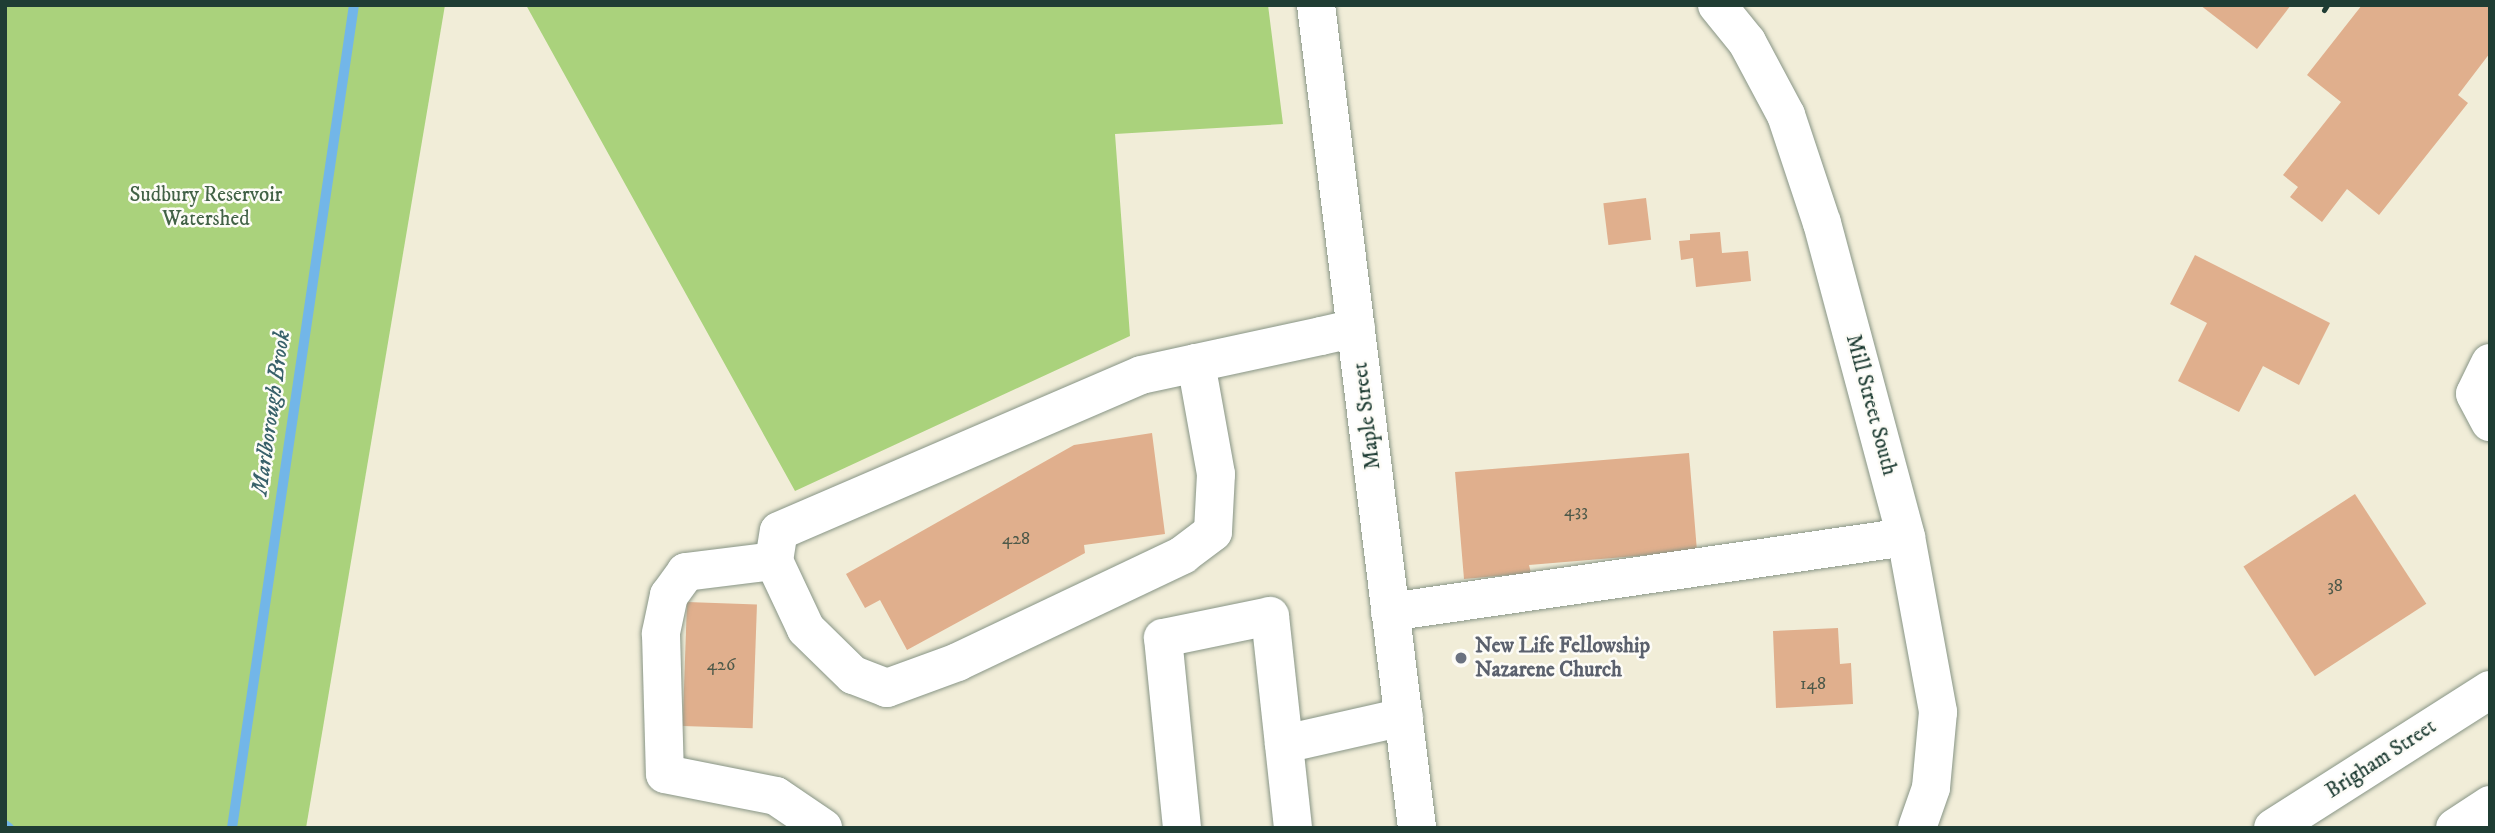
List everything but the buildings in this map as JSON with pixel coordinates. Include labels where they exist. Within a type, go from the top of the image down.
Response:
[{"type":"street","name":"Maple Street","points":[[1315,5],[1417,828]]},
{"type":"street","name":"Mill Street South","points":[[1717,5],[1747,42],[1786,116],[1822,223],[1906,537],[1938,712],[1931,788],[1917,828]]},
{"type":"street","points":[[1196,363],[1216,474],[1213,532],[1183,555],[970,656],[887,688],[853,675],[806,629],[774,561],[779,531],[1142,374],[1356,328]]},
{"type":"street","points":[[2490,363],[2476,394],[2490,422]]},
{"type":"street","points":[[1390,612],[1906,537]]},
{"type":"street","points":[[774,561],[685,572],[669,595],[661,634],[666,774],[776,796],[824,828]]},
{"type":"street","points":[[1182,828],[1163,638],[1270,616],[1293,828]]},
{"type":"street","name":"Brigham Street","points":[[2273,828],[2490,690]]},
{"type":"street","points":[[1284,744],[1404,717]]},
{"type":"street","points":[[2455,828],[2490,804]]},
{"type":"green space","name":"Sudbury Reservoir Watershed","points":[[5,5],[445,5],[306,828],[5,828]]},
{"type":"green space","points":[[526,5],[1268,5],[1283,124],[1115,134],[1130,336],[795,491]]},
{"type":"waterway","name":"Marlborough Brook","points":[[232,828],[354,5]]},
{"type":"waterway","points":[[5,825],[9,828]]},
{"type":"railway","points":[[2324,10],[2327,5]]},
{"type":"place","name":"New Life Fellowship Nazarene Church","points":[[1461,658]]}]
